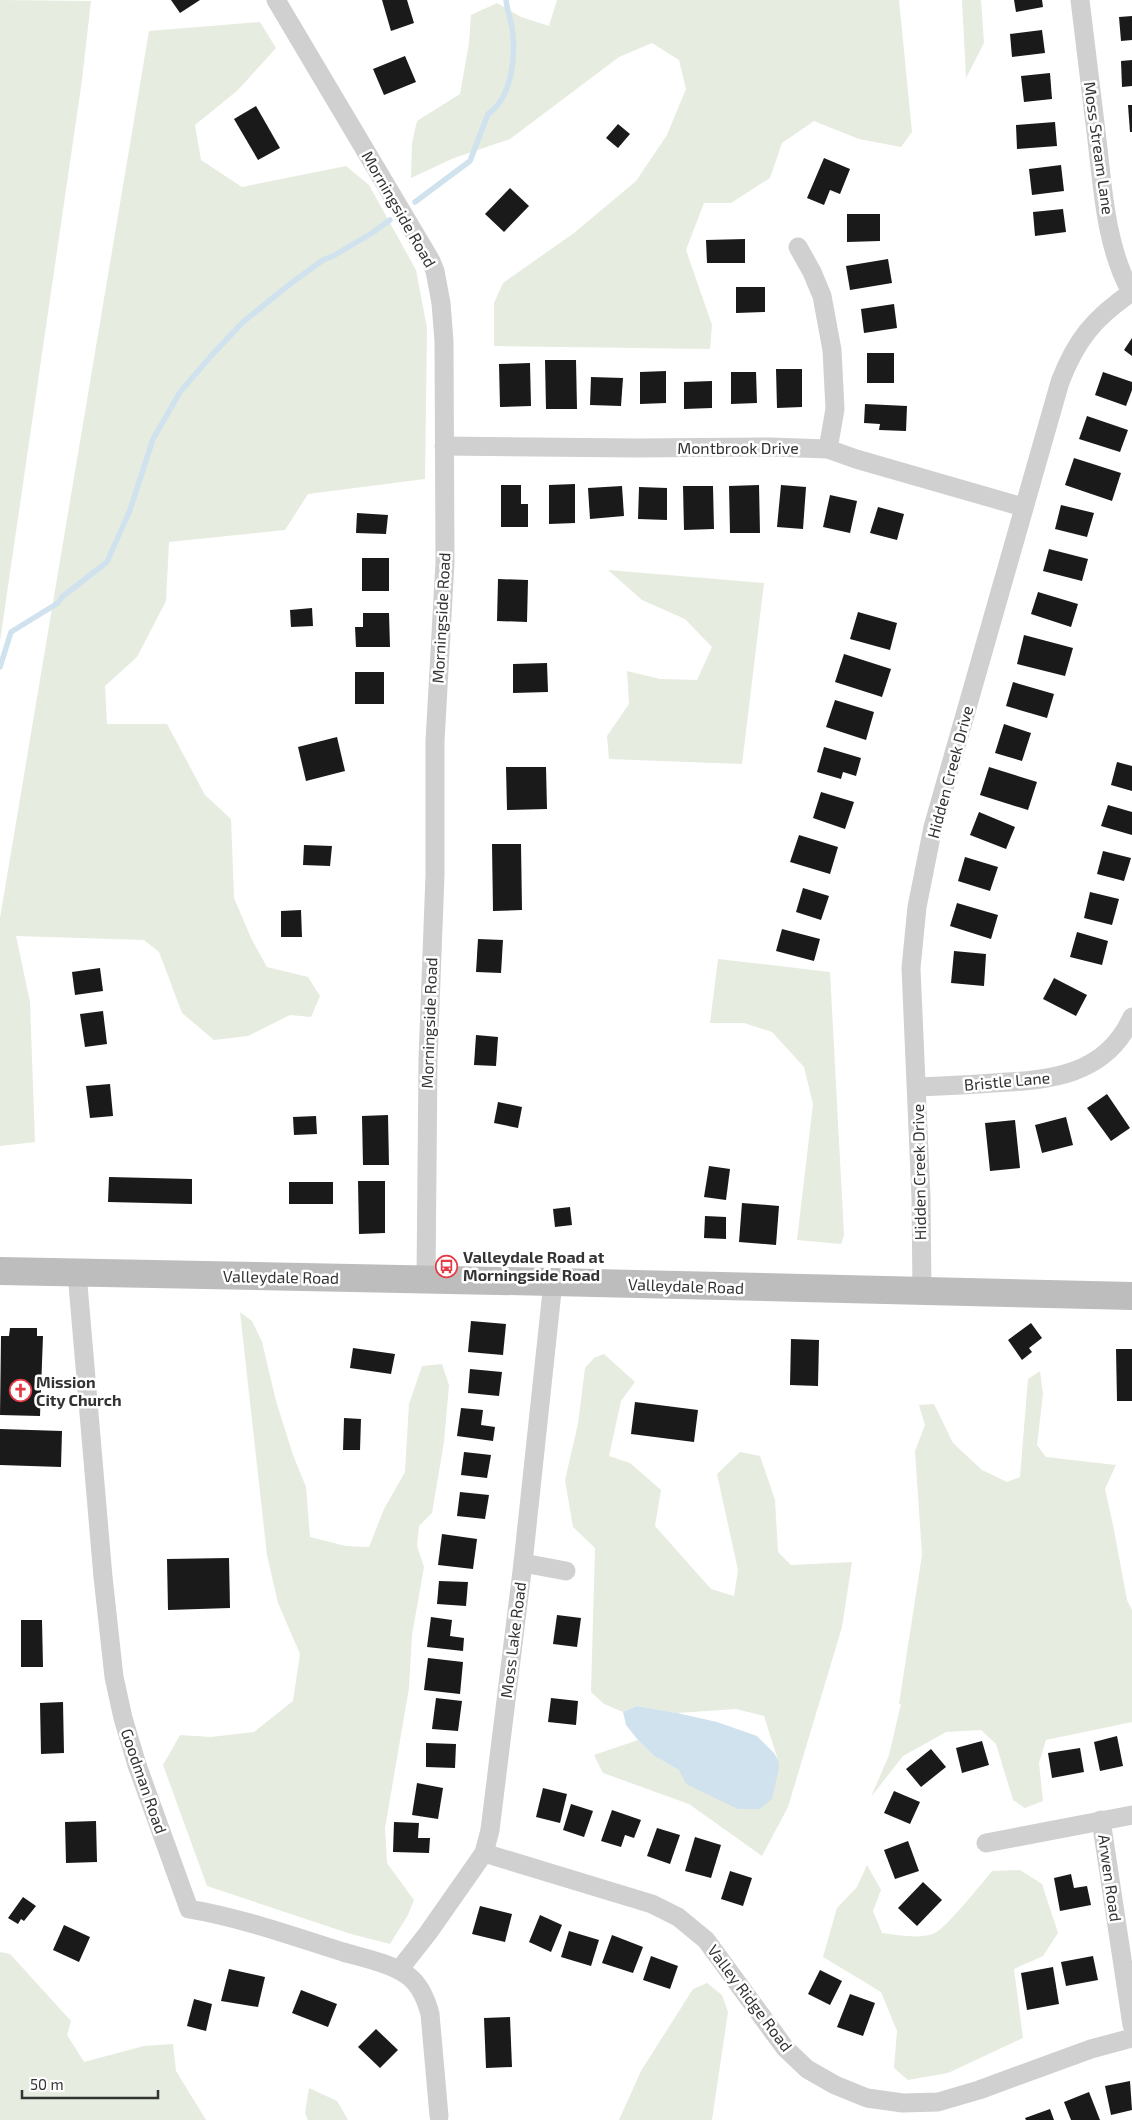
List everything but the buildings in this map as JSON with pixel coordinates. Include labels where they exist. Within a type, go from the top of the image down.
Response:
[{"type":"street","name":"Morningside Road","points":[[276,0],[412,226],[436,271],[441,303],[444,341],[445,562],[435,741],[435,875],[428,1059],[426,1280]]},
{"type":"street","name":"Moss Stream Lane","points":[[1080,0],[1101,176],[1114,253],[1121,275],[1132,292]]},
{"type":"street","points":[[798,248],[812,272],[822,296],[832,350],[834,409],[828,449]]},
{"type":"street","name":"Hidden Creek Drive","points":[[922,1291],[921,1198],[917,1088],[911,1013],[911,968],[917,907],[933,827],[1060,382],[1070,357],[1084,334],[1098,318],[1132,292]]},
{"type":"street","name":"Montbrook Drive","points":[[444,446],[770,447],[828,449],[856,459],[1023,507]]},
{"type":"street","name":"Bristle Lane","points":[[917,1088],[1041,1080],[1075,1071],[1103,1056],[1125,1032],[1132,1017]]},
{"type":"street","name":"Valleydale Road","points":[[0,1272],[553,1282],[1132,1296]]},
{"type":"street","name":"Goodman Road","points":[[77,1273],[102,1568],[114,1677],[123,1718],[137,1765],[189,1909],[214,1913],[270,1928],[399,1970],[408,1976],[417,1984],[425,1998],[430,2014],[439,2116]]},
{"type":"street","name":"Moss Lake Road","points":[[399,1970],[428,1933],[484,1853],[494,1804],[553,1282]]},
{"type":"street","points":[[522,1563],[566,1571]]},
{"type":"street","points":[[986,1843],[1132,1815]]},
{"type":"street","name":"Arwen Road","points":[[1102,1820],[1132,2025]]},
{"type":"street","name":"Valley Ridge Road","points":[[484,1853],[652,1904],[678,1917],[706,1940],[785,2048],[807,2069],[834,2085],[868,2098],[902,2103],[938,2102],[979,2090],[1090,2049],[1132,2038]]},
{"type":"shaded area","points":[[0,0],[91,1],[82,80],[0,641]]},
{"type":"shaded area","points":[[557,0],[899,0],[912,132],[901,147],[859,139],[814,121],[782,143],[770,178],[731,203],[704,203],[686,250],[712,325],[710,349],[494,346],[494,303],[503,283],[574,233],[636,181],[667,135],[686,89],[679,60],[652,43],[619,57],[510,139],[454,158],[411,178],[412,143],[417,121],[460,94],[469,43],[471,15],[497,3],[521,17],[549,26]]},
{"type":"shaded area","points":[[962,0],[981,0],[984,43],[966,78]]},
{"type":"shaded area","points":[[260,22],[276,48],[238,90],[195,125],[201,160],[242,187],[346,166],[369,185],[416,270],[427,328],[425,479],[308,494],[285,530],[169,542],[166,601],[137,657],[105,686],[107,724],[167,724],[205,795],[231,819],[234,898],[251,938],[267,967],[308,977],[320,996],[311,1017],[290,1015],[248,1036],[214,1040],[182,1013],[159,952],[144,940],[16,936],[30,1002],[35,1142],[0,1146],[0,918],[149,31]]},
{"type":"shaded area","points":[[608,570],[764,583],[742,764],[609,759],[607,736],[629,704],[627,671],[660,679],[697,680],[712,647],[685,619],[642,600]]},
{"type":"shaded area","points":[[718,959],[830,972],[844,1235],[841,1244],[797,1240],[813,1104],[804,1067],[772,1032],[744,1023],[710,1023]]},
{"type":"shaded area","points":[[240,1312],[252,1321],[262,1342],[276,1401],[293,1455],[306,1487],[310,1537],[346,1546],[369,1547],[384,1509],[405,1472],[409,1404],[422,1366],[442,1364],[449,1385],[444,1442],[432,1513],[419,1526],[417,1546],[424,1567],[412,1635],[409,1688],[385,1828],[387,1863],[414,1900],[408,1915],[390,1944],[351,1934],[207,1886],[163,1765],[180,1735],[211,1737],[254,1732],[293,1701],[300,1654],[278,1603],[267,1555]]},
{"type":"shaded area","points":[[604,1354],[635,1382],[621,1401],[609,1456],[630,1463],[661,1490],[655,1526],[711,1589],[734,1596],[738,1570],[717,1474],[740,1452],[760,1456],[775,1500],[778,1552],[791,1565],[852,1562],[842,1627],[788,1807],[762,1856],[689,1804],[603,1773],[594,1755],[638,1740],[654,1756],[679,1770],[683,1775],[778,1760],[764,1716],[736,1709],[677,1713],[637,1706],[623,1712],[604,1704],[591,1692],[595,1548],[573,1527],[565,1480],[578,1424],[585,1368],[594,1358]]},
{"type":"shaded area","points":[[1040,1371],[1043,1394],[1037,1445],[1046,1457],[1116,1465],[1105,1489],[1127,1600],[1132,1610],[1132,1722],[1046,1740],[1039,1763],[1043,1801],[1025,1808],[1013,1800],[996,1744],[981,1730],[946,1732],[903,1756],[871,1797],[889,1755],[901,1704],[899,1704],[922,1555],[915,1451],[925,1425],[919,1405],[934,1404],[953,1443],[982,1470],[1007,1482],[1020,1477],[1028,1379]]},
{"type":"shaded area","points":[[867,1865],[881,1890],[873,1911],[882,1933],[901,1936],[927,1935],[939,1931],[992,1871],[1020,1870],[1042,1884],[1058,1933],[1043,1956],[1014,1969],[1023,2038],[948,2073],[908,2080],[894,2068],[897,2031],[881,1992],[823,1957],[837,1908],[857,1887]]},
{"type":"shaded area","points":[[0,1952],[10,1954],[71,2021],[67,2035],[84,2062],[144,2046],[173,2044],[176,2071],[206,2120],[0,2120]]},
{"type":"shaded area","points":[[707,1983],[722,1995],[728,2012],[712,2120],[619,2120],[641,2071],[693,1989]]},
{"type":"shaded area","points":[[309,2088],[337,2101],[348,2120],[308,2120],[305,2113]]},
{"type":"water","points":[[637,1706],[717,1722],[757,1736],[774,1753],[778,1760],[779,1768],[772,1799],[760,1809],[738,1809],[686,1784],[679,1770],[654,1756],[626,1725],[623,1712]]},
{"type":"waterway","points":[[415,202],[470,161],[488,114],[503,97],[508,86],[513,62],[513,38],[506,0]]},
{"type":"waterway","points":[[0,667],[11,632],[58,603],[62,597],[107,562],[130,510],[153,439],[180,392],[211,356],[243,322],[290,284],[323,260],[372,233],[390,220]]},
{"type":"place","name":"Valleydale Road at Morningside Road","points":[[447,1266]]},
{"type":"place","name":"Mission City Church","points":[[20,1391]]}]
